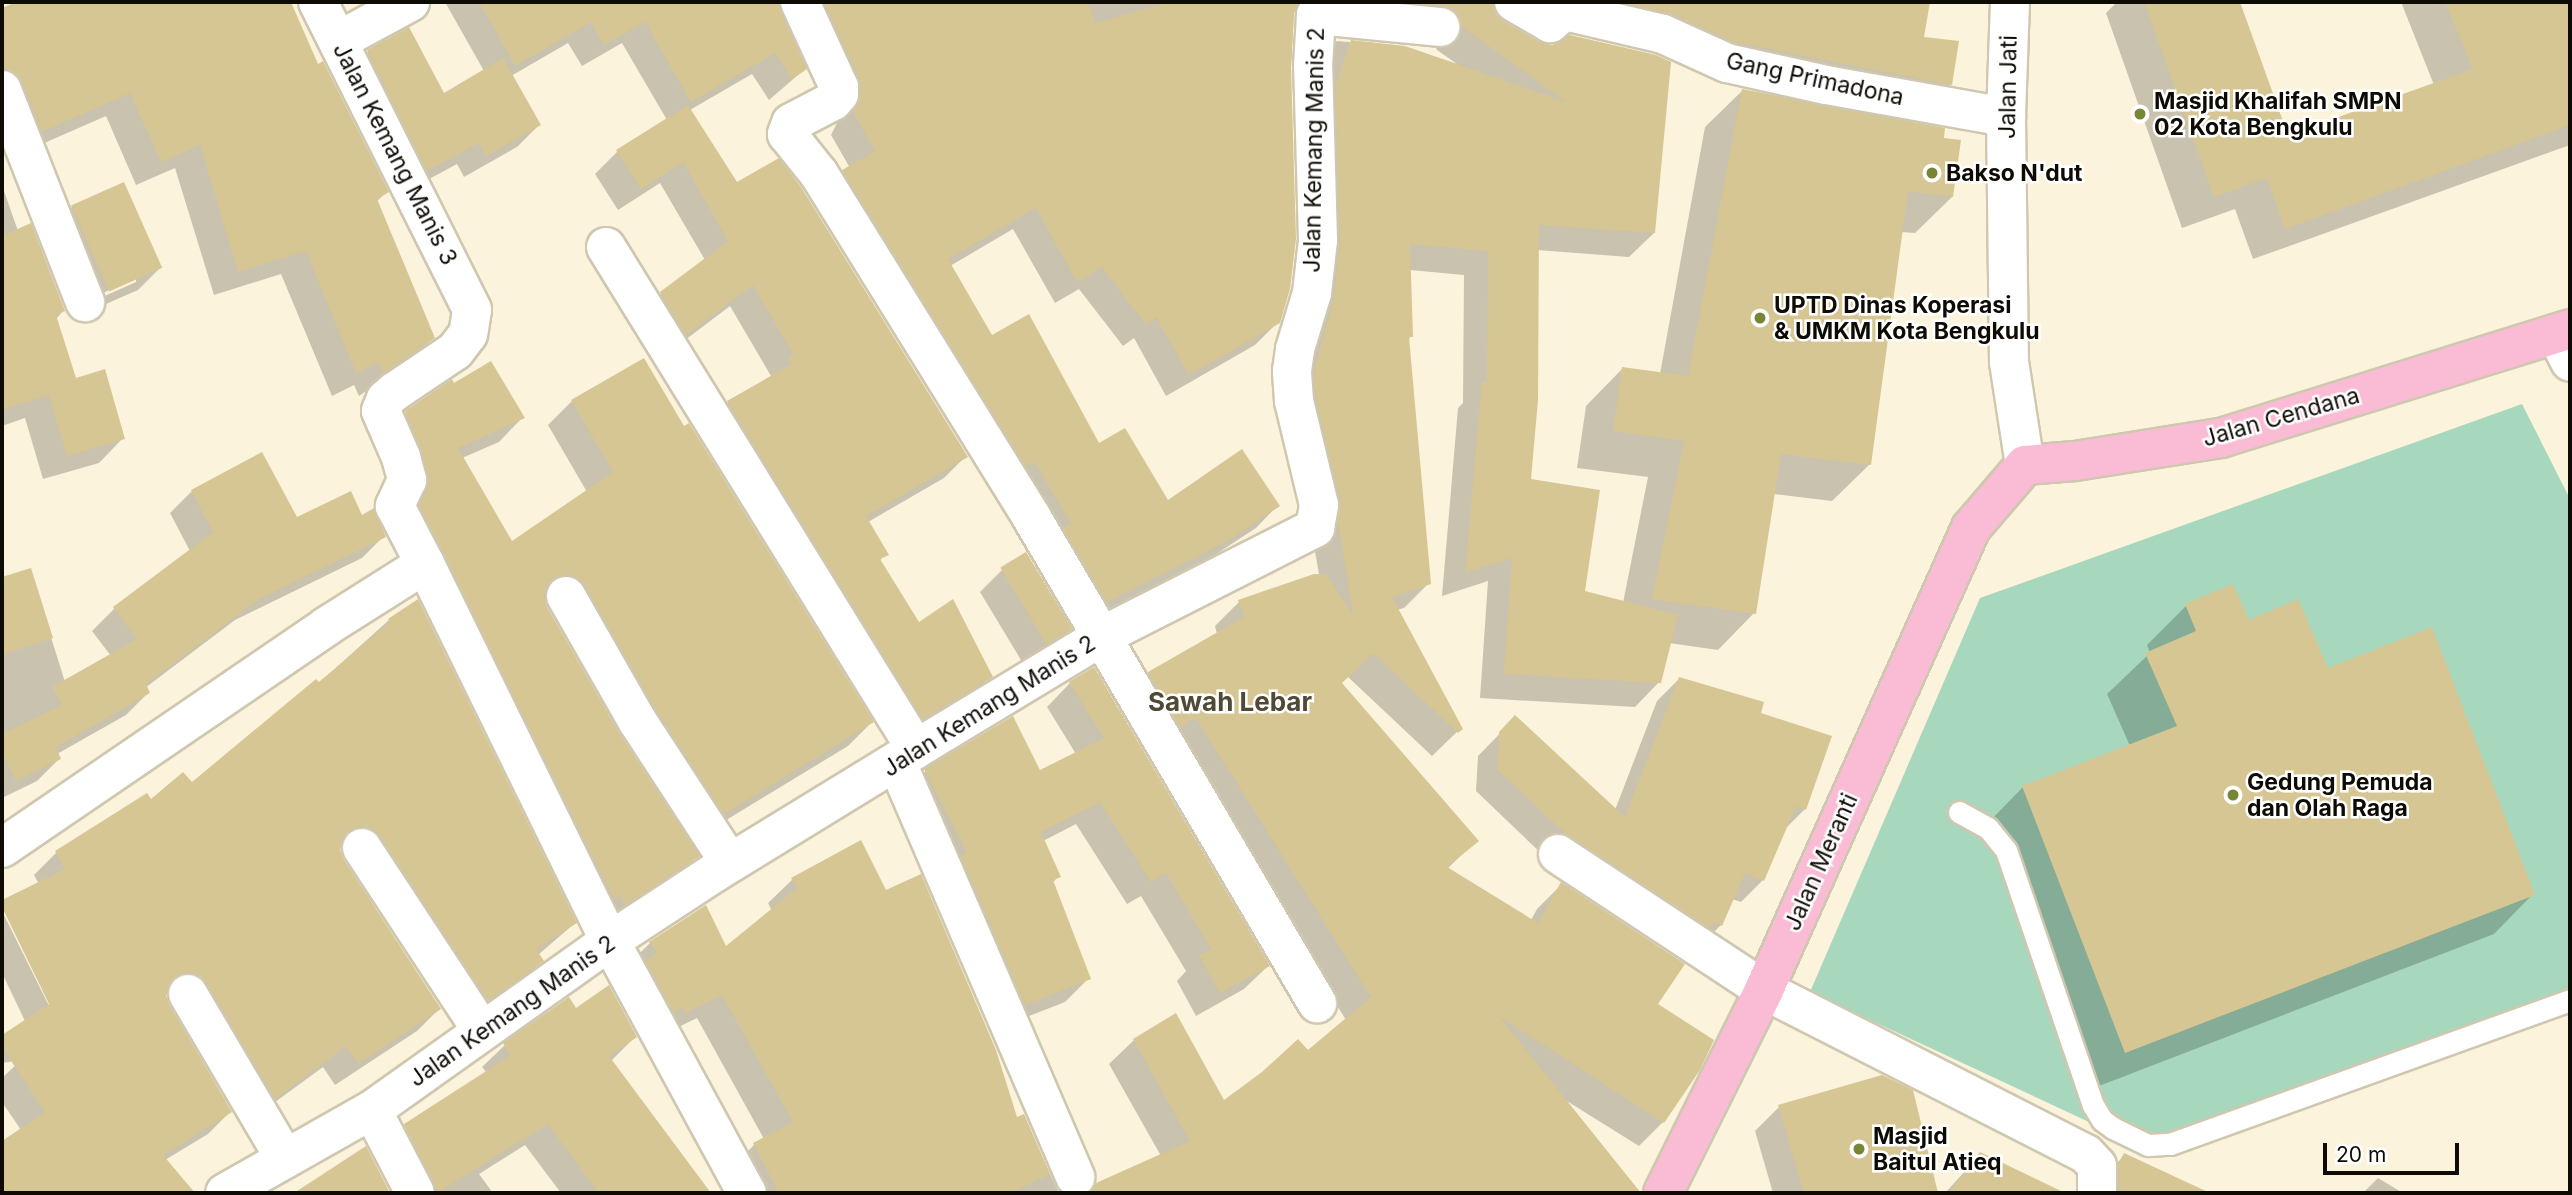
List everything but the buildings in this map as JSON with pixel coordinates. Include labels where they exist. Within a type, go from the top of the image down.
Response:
[{"type":"main road","name":"Jalan Cendana","points":[[2025,465],[2075,461],[2221,438],[2566,342]]},
{"type":"main road","name":"Jalan Meranti","points":[[1664,1193],[1764,990],[1971,528],[2025,465]]},
{"type":"street","name":"Jalan Kemang Manis 3","points":[[318,2],[471,307],[473,320],[463,342],[394,392],[386,399],[381,411],[401,457],[407,480],[395,506],[425,564]]},
{"type":"street","points":[[338,41],[410,2]]},
{"type":"street","points":[[800,2],[839,87],[839,94],[833,102],[791,122],[787,134],[819,174],[1104,635],[1317,1003]]},
{"type":"street","name":"Gang Primadona","points":[[1514,2],[1550,23],[1565,11],[1663,34],[1727,63],[2006,117]]},
{"type":"street","name":"Jalan Jati","points":[[2010,2],[2006,117],[2009,362],[2025,465]]},
{"type":"street","points":[[1320,8],[1440,27]]},
{"type":"street","name":"Jalan Kemang Manis 2","points":[[225,1193],[372,1110],[610,941],[730,863],[1104,635],[1305,536],[1318,522],[1319,505],[1294,401],[1292,370],[1295,349],[1312,293],[1318,240],[1313,66],[1320,8]]},
{"type":"street","points":[[2,90],[85,302]]},
{"type":"street","points":[[606,247],[906,756],[1075,1177]]},
{"type":"street","points":[[2,848],[327,626],[425,564],[610,941],[747,1193]]},
{"type":"street","points":[[566,596],[638,722],[730,863]]},
{"type":"street","points":[[362,848],[482,1031]]},
{"type":"street","points":[[1559,854],[1764,990],[2086,1154],[2096,1166],[2097,1193]]},
{"type":"street","points":[[188,994],[285,1158]]},
{"type":"street","points":[[372,1110],[415,1193]]},
{"type":"lane","points":[[1959,813],[1988,828],[2006,850],[2093,1105],[2102,1121],[2148,1145],[2170,1144],[2570,1000]]},
{"type":"green space","name":"Gedung Pemuda dan Olah Raga","points":[[2522,404],[2570,499],[2570,991],[2145,1148],[1810,992],[1980,598]]},
{"type":"place","name":"Masjid Khalifah SMPN 02 Kota Bengkulu","points":[[2140,114]]},
{"type":"place","name":"Bakso N'dut","points":[[1932,173]]},
{"type":"place","name":"UPTD Dinas Koperasi & UMKM Kota Bengkulu","points":[[1760,318]]},
{"type":"place","name":"Gedung Pemuda dan Olah Raga","points":[[2233,795]]},
{"type":"place","name":"Masjid Baitul Atieq","points":[[1859,1149]]},
{"type":"district","name":"Sawah Lebar","points":[[1230,702]]}]
